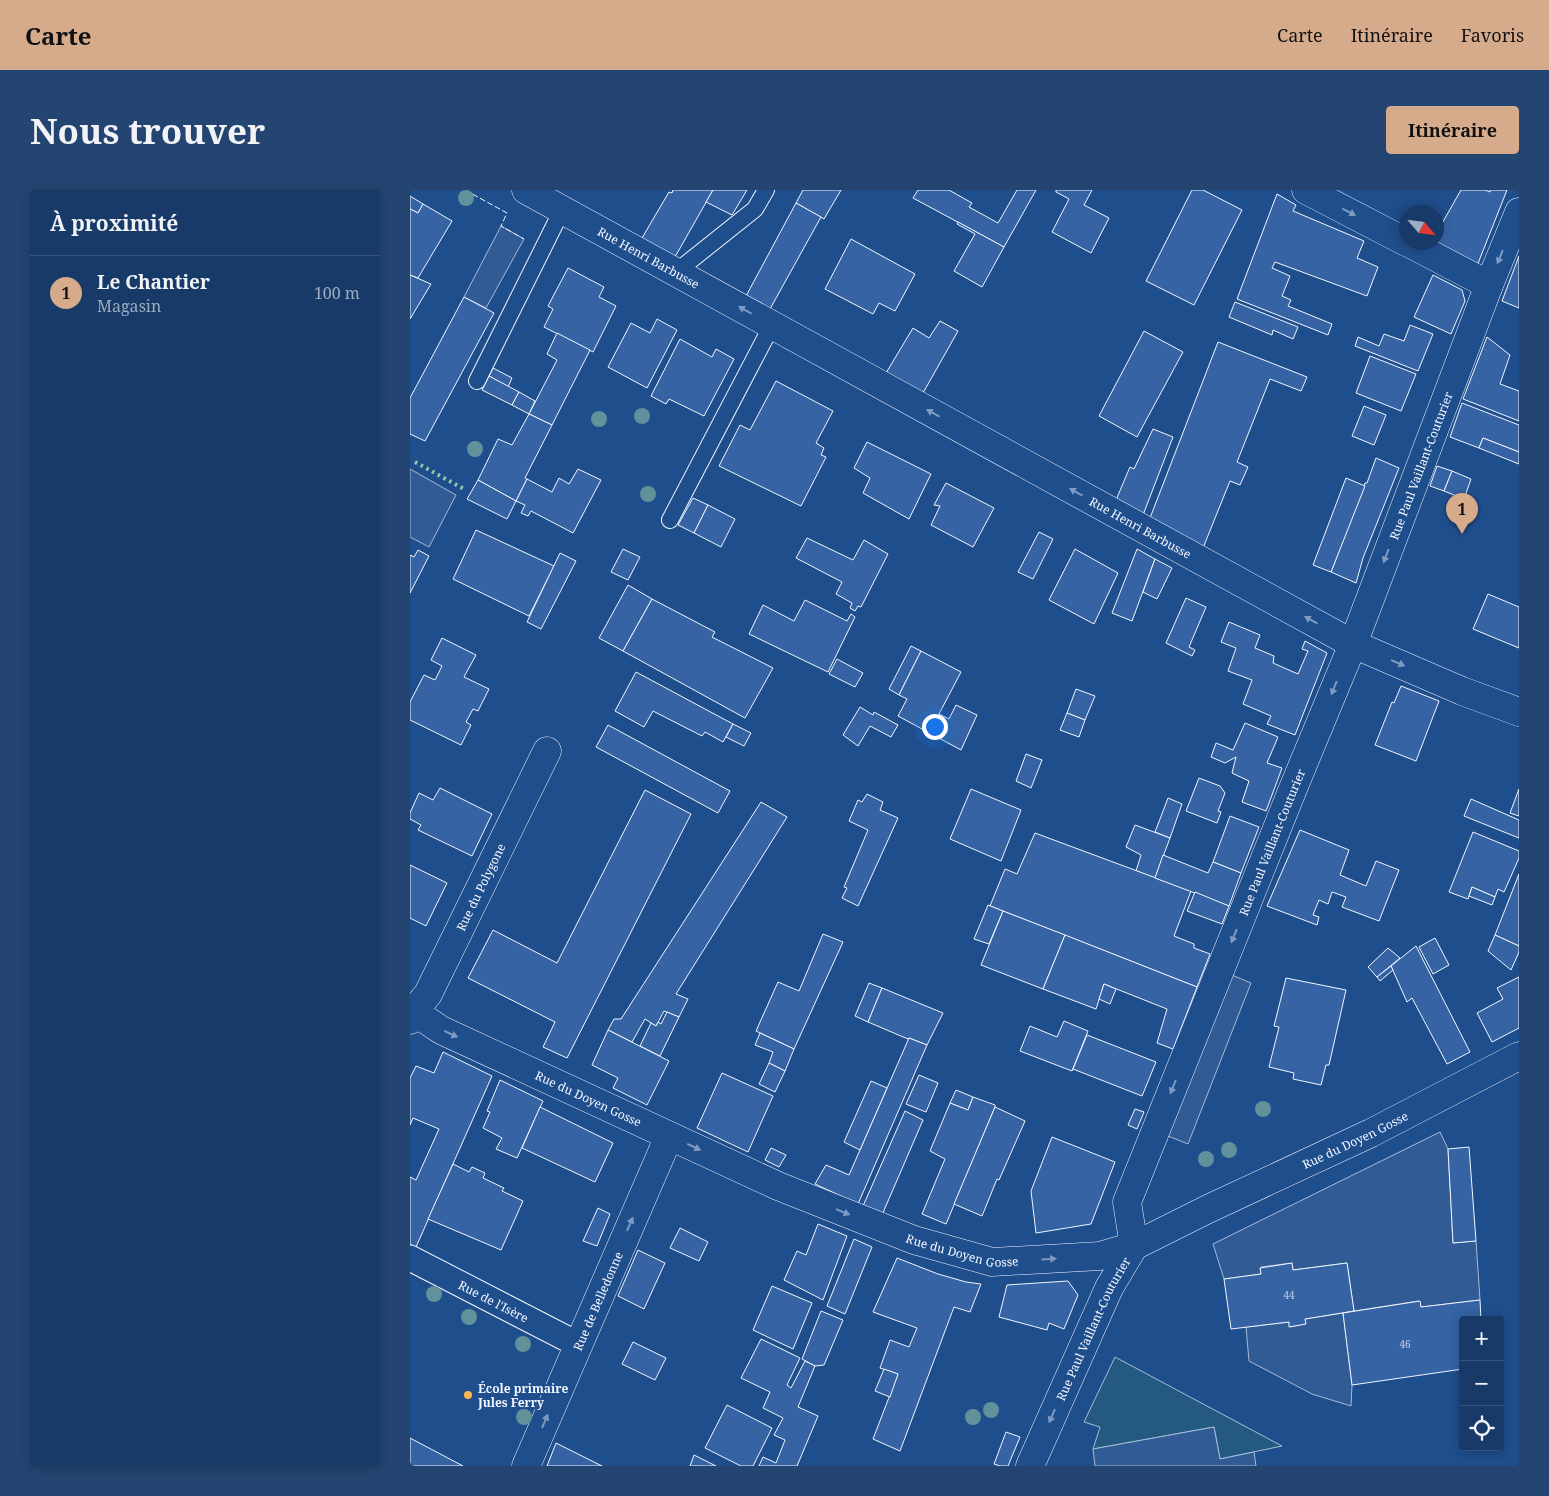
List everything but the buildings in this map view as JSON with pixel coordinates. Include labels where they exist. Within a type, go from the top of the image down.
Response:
[{"type":"street","name":"Rue Henri Barbusse","points":[[526,190],[1353,644],[1519,712]]},
{"type":"street","points":[[1306,190],[1399,238]]},
{"type":"street","name":"Rue Paul Vaillant-Couturier","points":[[1030,1466],[1109,1288],[1134,1246],[1127,1202],[1353,644],[1489,285],[1519,212]]},
{"type":"street","points":[[1422,250],[1489,285]]},
{"type":"street","name":"Rue du Polygone","points":[[411,1013],[428,994],[547,751]]},
{"type":"street","name":"Rue du Doyen Gosse","points":[[411,1013],[441,1030],[778,1186],[914,1240],[992,1262],[1100,1256],[1134,1246],[1208,1208],[1371,1133],[1519,1056]]},
{"type":"street","name":"Rue de Belledonne","points":[[526,1466],[668,1135]]},
{"type":"street","name":"Rue de l'Isère","points":[[410,1258],[578,1344]]},
{"type":"lane","points":[[676,272],[755,209],[766,190]]},
{"type":"lane","points":[[477,381],[562,210]]},
{"type":"lane","points":[[670,520],[772,325]]},
{"type":"shaded area","points":[[501,226],[524,239],[486,308],[464,297]]},
{"type":"shaded area","points":[[410,469],[456,495],[429,547],[410,537]]},
{"type":"shaded area","points":[[1227,973],[1251,983],[1188,1144],[1163,1134]]},
{"type":"shaded area","points":[[1440,1132],[1448,1149],[1453,1243],[1476,1241],[1480,1300],[1421,1307],[1419,1301],[1354,1311],[1347,1263],[1293,1270],[1292,1263],[1261,1267],[1261,1274],[1224,1279],[1213,1244]]},
{"type":"shaded area","points":[[1343,1313],[1352,1385],[1351,1406],[1312,1394],[1249,1361],[1246,1327],[1289,1322],[1290,1327],[1305,1324],[1305,1319]]},
{"type":"shaded area","points":[[1115,1357],[1282,1446],[1220,1459],[1214,1427],[1093,1449],[1100,1427],[1084,1422]]},
{"type":"shaded area","points":[[1214,1427],[1220,1459],[1254,1452],[1256,1466],[1095,1466],[1093,1449]]},
{"type":"hedge","points":[[415,462],[464,489]]},
{"type":"fence","points":[[465,190],[507,213],[501,226],[524,239]]},
{"type":"place","name":"Le Chantier","points":[[1462,534]]},
{"type":"place","name":"École primaire Jules Ferry","points":[[468,1395]]}]
